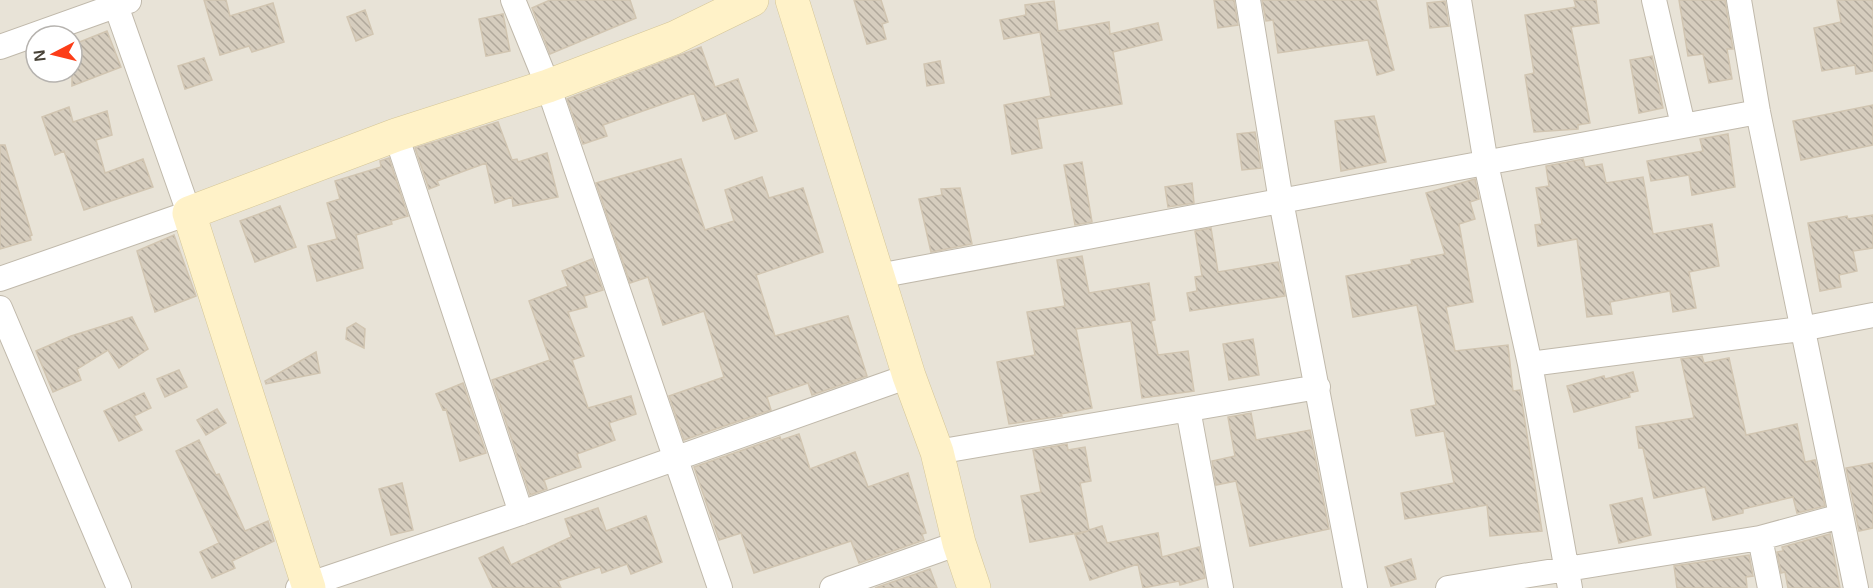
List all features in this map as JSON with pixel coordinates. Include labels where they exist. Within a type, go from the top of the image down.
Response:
[{"type":"street","points":[[513,0],[548,86],[720,588]]},
{"type":"street","points":[[0,279],[189,213],[396,135],[548,86],[674,38],[752,0]]},
{"type":"street","points":[[792,0],[909,376],[937,452],[959,543],[974,588]]},
{"type":"street","points":[[1248,0],[1281,201],[1355,588]]},
{"type":"street","points":[[1459,0],[1486,164],[1530,364],[1569,578]]},
{"type":"street","points":[[1654,0],[1683,125]]},
{"type":"street","points":[[1739,0],[1758,112],[1801,329],[1856,588]]},
{"type":"street","points":[[0,47],[121,2],[305,587],[909,376]]},
{"type":"street","points":[[878,276],[1758,112]]},
{"type":"street","points":[[396,135],[521,513]]},
{"type":"street","points":[[0,308],[119,588]]},
{"type":"street","points":[[1530,364],[1801,329],[1873,315]]},
{"type":"street","points":[[937,452],[1318,387]]},
{"type":"street","points":[[1188,409],[1221,588]]},
{"type":"street","points":[[1448,588],[1569,578],[1760,538],[1841,516]]},
{"type":"street","points":[[1760,538],[1770,588]]},
{"type":"street","points":[[832,588],[959,543]]},
{"type":"shaded area","points":[[0,0],[1873,0],[1873,588],[0,588]]},
{"type":"building","points":[[204,0],[226,0],[230,16],[273,3],[284,42],[252,52],[249,46],[220,55]]},
{"type":"building","points":[[550,0],[630,0],[636,18],[550,54],[532,8]]},
{"type":"building","points":[[854,0],[881,0],[888,22],[882,24],[886,39],[867,44]]},
{"type":"building","points":[[1214,0],[1234,0],[1238,25],[1218,28]]},
{"type":"building","points":[[1262,0],[1376,0],[1394,70],[1377,75],[1368,40],[1278,53],[1273,20],[1266,21]]},
{"type":"building","points":[[1574,0],[1596,0],[1599,23],[1571,27],[1590,123],[1578,125],[1578,129],[1534,132],[1525,75],[1534,73],[1525,15],[1576,7]]},
{"type":"building","points":[[1679,0],[1725,0],[1733,49],[1727,49],[1732,79],[1709,83],[1703,54],[1688,56]]},
{"type":"building","points":[[1837,0],[1873,0],[1873,71],[1856,74],[1855,65],[1822,71],[1814,28],[1841,22]]},
{"type":"building","points":[[1054,1],[1058,31],[1109,22],[1110,34],[1158,23],[1162,40],[1113,52],[1122,104],[1037,119],[1042,148],[1012,154],[1004,105],[1051,96],[1040,32],[1004,39],[1000,20],[1026,15],[1025,5]]},
{"type":"building","points":[[1445,1],[1449,26],[1430,28],[1427,3]]},
{"type":"building","points":[[365,10],[373,34],[356,41],[347,17]]},
{"type":"building","points":[[503,14],[510,51],[486,56],[479,19]]},
{"type":"building","points":[[107,31],[121,67],[84,81],[84,40]]},
{"type":"building","points":[[701,47],[715,87],[738,79],[757,131],[735,139],[726,113],[703,121],[694,93],[603,125],[607,136],[583,144],[567,99]]},
{"type":"building","points":[[1652,56],[1663,108],[1639,113],[1630,60]]},
{"type":"building","points":[[204,58],[212,80],[185,89],[178,66]]},
{"type":"building","points":[[940,61],[944,83],[927,86],[924,64]]},
{"type":"building","points":[[1873,105],[1873,145],[1801,160],[1793,121]]},
{"type":"building","points":[[69,107],[73,122],[107,111],[112,135],[96,140],[105,173],[143,159],[153,187],[84,210],[64,151],[55,155],[42,117]]},
{"type":"building","points":[[1374,116],[1386,162],[1341,171],[1335,121]]},
{"type":"building","points":[[498,122],[512,160],[517,159],[518,162],[547,153],[558,197],[513,206],[512,197],[495,203],[486,163],[437,181],[439,185],[429,189],[415,148]]},
{"type":"building","points":[[1255,132],[1261,168],[1242,170],[1237,134]]},
{"type":"building","points":[[1728,134],[1735,187],[1692,195],[1689,175],[1651,181],[1647,161],[1703,151],[1700,139]]},
{"type":"building","points":[[0,145],[5,145],[32,235],[31,240],[0,249]]},
{"type":"building","points":[[389,158],[408,216],[391,221],[392,224],[356,235],[363,268],[317,281],[308,246],[337,239],[327,203],[340,199],[335,181],[381,167],[380,161]]},
{"type":"building","points":[[681,159],[705,230],[734,221],[725,190],[762,177],[769,198],[803,188],[823,252],[756,275],[775,336],[848,316],[867,376],[812,395],[808,383],[767,397],[771,410],[684,440],[669,396],[724,377],[704,311],[663,325],[648,277],[630,283],[596,183]]},
{"type":"building","points":[[1583,159],[1585,167],[1602,164],[1606,183],[1643,177],[1653,234],[1712,224],[1719,266],[1689,272],[1696,308],[1673,312],[1670,291],[1610,302],[1612,314],[1587,317],[1577,239],[1538,246],[1535,225],[1542,224],[1536,188],[1549,186],[1546,166]]},
{"type":"building","points":[[1082,162],[1092,222],[1075,225],[1064,165]]},
{"type":"building","points":[[1475,179],[1479,199],[1470,202],[1475,219],[1459,224],[1473,302],[1446,307],[1455,351],[1508,345],[1513,391],[1520,390],[1542,531],[1490,536],[1487,505],[1405,519],[1401,493],[1454,483],[1444,431],[1416,436],[1411,410],[1436,405],[1417,305],[1353,317],[1346,276],[1412,264],[1411,260],[1445,254],[1426,193]]},
{"type":"building","points":[[1192,183],[1194,203],[1168,207],[1165,187]]},
{"type":"building","points":[[960,188],[972,244],[931,252],[919,199],[942,195],[941,189]]},
{"type":"building","points":[[280,206],[296,247],[255,262],[240,221]]},
{"type":"building","points":[[1873,215],[1873,248],[1853,251],[1857,271],[1839,275],[1841,287],[1820,291],[1808,223],[1847,216],[1848,219]]},
{"type":"building","points":[[1211,228],[1218,272],[1278,262],[1285,296],[1190,311],[1187,293],[1197,291],[1195,277],[1202,276],[1195,231]]},
{"type":"building","points":[[174,235],[196,296],[155,312],[137,251]]},
{"type":"building","points":[[1082,256],[1089,293],[1149,283],[1155,320],[1151,321],[1158,355],[1188,351],[1194,391],[1142,398],[1131,321],[1076,329],[1092,408],[1061,414],[1062,416],[1009,424],[997,362],[1035,355],[1027,312],[1065,306],[1057,260]]},
{"type":"building","points":[[592,259],[603,290],[584,296],[587,307],[568,312],[584,356],[572,360],[588,408],[631,396],[636,414],[609,423],[615,440],[577,454],[581,467],[544,480],[547,489],[530,495],[492,380],[550,360],[529,301],[568,286],[562,271]]},
{"type":"building","points":[[132,317],[148,349],[119,368],[108,350],[77,369],[81,380],[53,392],[36,351],[71,336]]},
{"type":"building","points":[[356,323],[365,329],[364,348],[346,339],[347,328]]},
{"type":"building","points":[[1253,339],[1259,375],[1229,380],[1223,344]]},
{"type":"building","points":[[316,352],[320,373],[266,384],[265,381]]},
{"type":"building","points":[[1702,356],[1704,363],[1729,358],[1746,435],[1797,424],[1805,462],[1815,460],[1825,506],[1797,513],[1793,497],[1743,509],[1743,513],[1713,520],[1705,487],[1654,498],[1643,448],[1639,448],[1636,427],[1694,418],[1681,359]]},
{"type":"building","points":[[179,370],[187,387],[165,397],[157,379]]},
{"type":"building","points":[[1633,372],[1638,391],[1629,393],[1630,397],[1574,412],[1567,386],[1604,376],[1605,379]]},
{"type":"building","points":[[463,383],[486,453],[460,461],[446,409],[443,410],[436,394]]},
{"type":"building","points":[[144,393],[151,408],[134,416],[142,430],[119,441],[104,411]]},
{"type":"building","points":[[217,409],[226,423],[206,435],[197,420]]},
{"type":"building","points":[[1251,413],[1256,440],[1310,430],[1329,529],[1250,546],[1236,481],[1216,485],[1212,461],[1235,456],[1228,417]]},
{"type":"building","points":[[799,434],[810,469],[855,452],[868,487],[908,473],[926,533],[922,534],[924,540],[859,563],[851,541],[754,573],[741,533],[719,540],[694,467],[780,437],[781,440]]},
{"type":"building","points":[[199,440],[216,475],[219,474],[245,531],[268,521],[274,541],[232,561],[235,568],[212,578],[200,552],[219,543],[176,451]]},
{"type":"building","points":[[1067,444],[1068,450],[1085,447],[1091,481],[1080,483],[1089,530],[1102,526],[1107,543],[1158,533],[1162,557],[1199,547],[1205,578],[1180,585],[1179,581],[1143,588],[1138,564],[1090,580],[1075,535],[1088,531],[1030,542],[1021,496],[1041,492],[1033,450]]},
{"type":"building","points":[[1873,463],[1873,528],[1859,531],[1846,468]]},
{"type":"building","points":[[402,483],[413,530],[391,535],[379,489]]},
{"type":"building","points":[[1642,498],[1651,535],[1619,543],[1610,505]]},
{"type":"building","points":[[598,508],[606,531],[646,516],[662,562],[631,574],[627,564],[602,573],[600,567],[558,581],[561,588],[493,588],[479,558],[503,547],[511,565],[571,537],[565,519]]},
{"type":"building","points":[[1830,534],[1840,588],[1788,588],[1785,572],[1781,573],[1777,552],[1783,551],[1782,547]]},
{"type":"building","points":[[1749,555],[1753,576],[1746,577],[1747,588],[1677,588],[1674,566]]},
{"type":"building","points":[[1411,559],[1416,579],[1391,586],[1385,567]]},
{"type":"building","points":[[930,569],[937,588],[875,588]]}]
